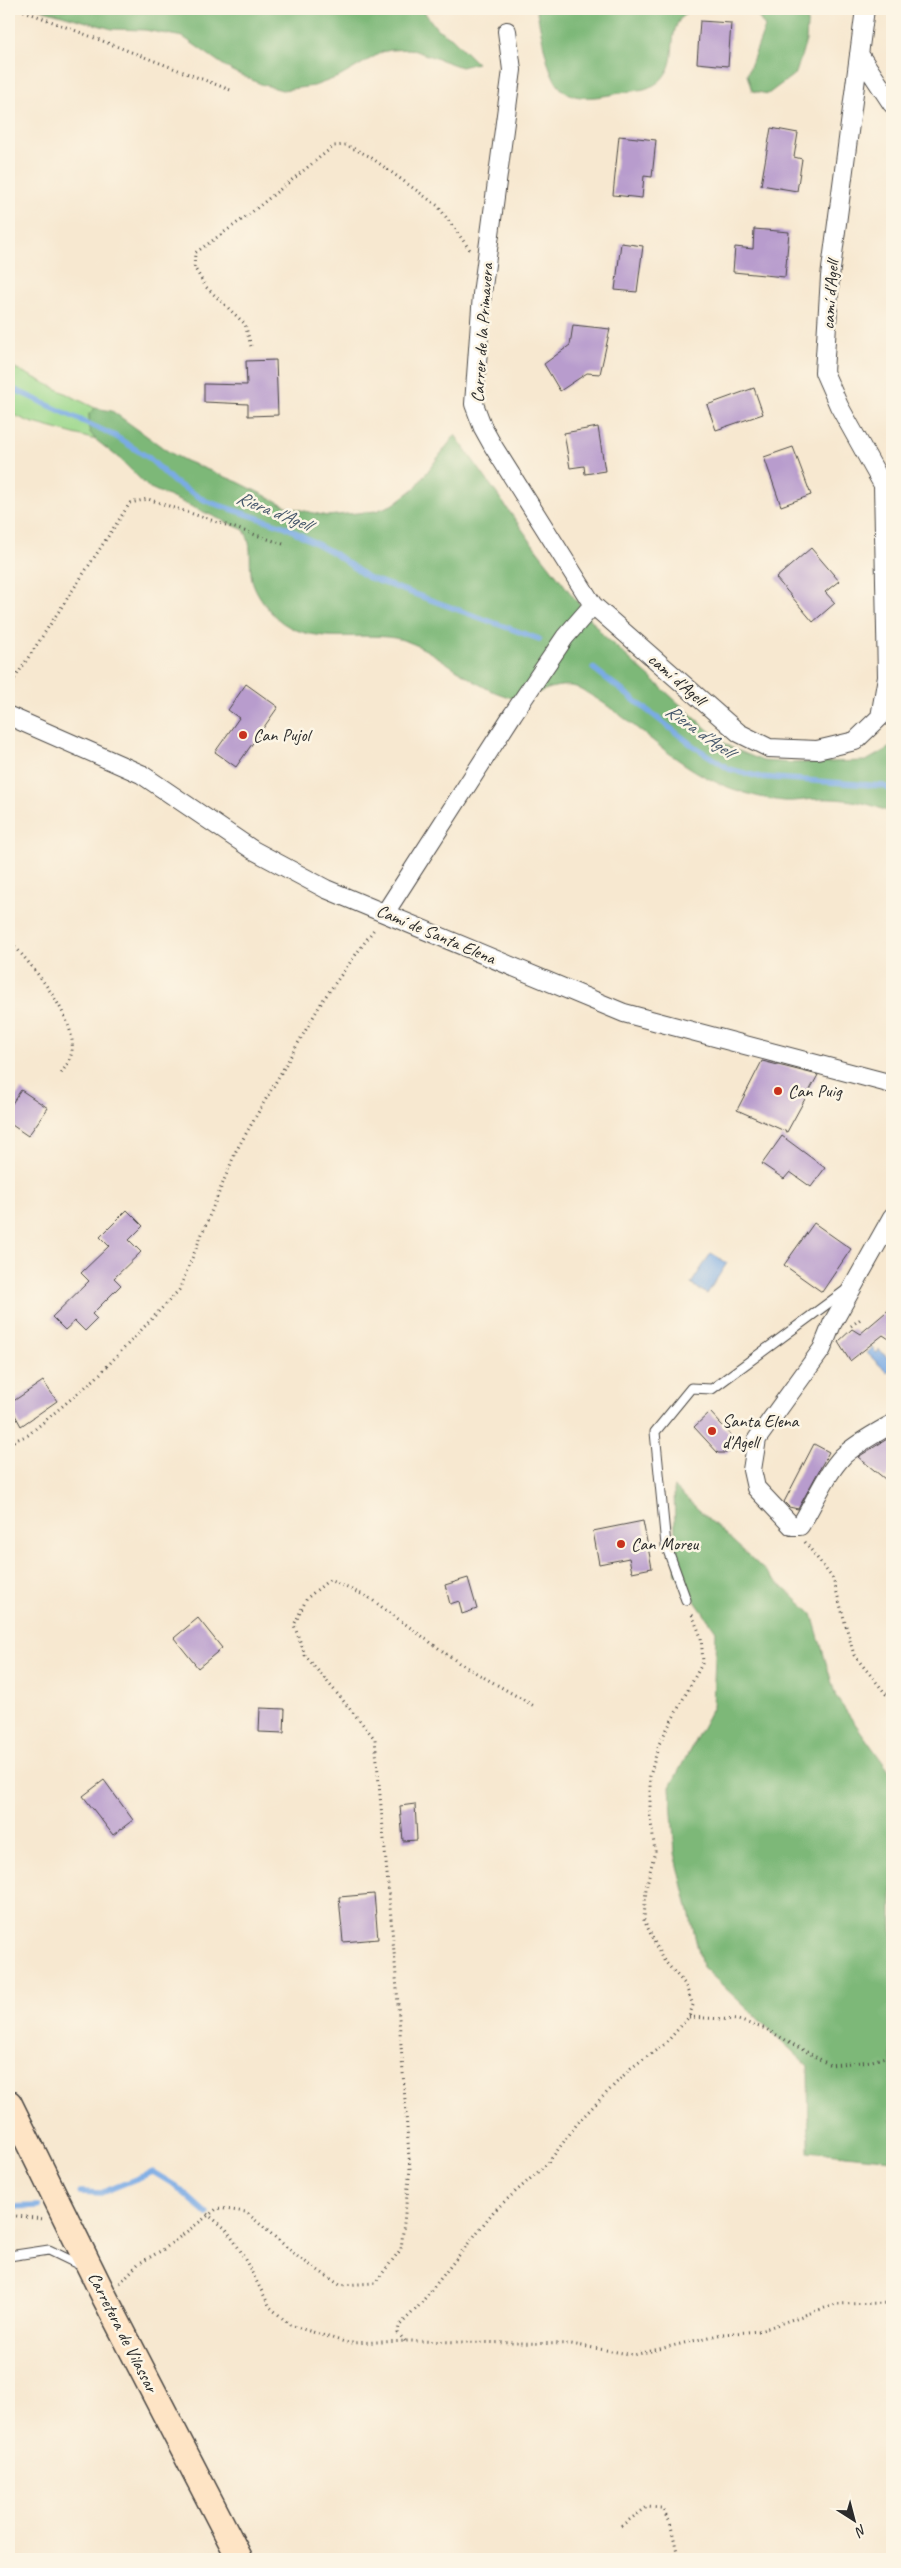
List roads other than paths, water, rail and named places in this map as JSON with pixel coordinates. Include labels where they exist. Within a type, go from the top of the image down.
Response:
[{"type":"street","name":"camí d'Agell","points":[[593,605],[739,733],[769,748],[817,750],[855,741],[880,717],[887,677],[889,606],[883,485],[839,406],[824,372],[830,277],[866,9]]},
{"type":"street","name":"Carrer de la Primavera","points":[[507,31],[512,70],[485,270],[474,404],[493,446],[593,605]]},
{"type":"street","points":[[859,54],[892,104]]},
{"type":"street","points":[[385,913],[513,714],[565,637],[593,605]]},
{"type":"street","name":"Camí de Santa Elena","points":[[9,716],[141,774],[253,850],[326,889],[624,1013],[892,1084]]},
{"type":"street","points":[[892,1217],[832,1324],[822,1350],[757,1439],[752,1470],[756,1488],[792,1526],[800,1526],[813,1500],[843,1457],[868,1438],[892,1424]]},
{"type":"street","name":"Carretera de Vilassar","points":[[9,2104],[105,2298],[240,2559]]},
{"type":"lane","points":[[686,1600],[666,1545],[655,1432],[691,1388],[712,1389],[855,1282]]},
{"type":"lane","points":[[9,2256],[49,2250],[91,2270]]},
{"type":"water","points":[[711,1253],[727,1263],[707,1294],[691,1284]]},
{"type":"water","points":[[872,1348],[877,1353],[879,1350],[892,1362],[892,1368],[887,1372],[867,1353]]},
{"type":"waterway","name":"Riera d'Agell","points":[[9,387],[115,436],[149,458],[174,482],[206,501],[286,527],[335,554],[367,577],[539,639]]},
{"type":"waterway","name":"Riera d'Agell","points":[[593,668],[692,745],[729,769],[760,777],[884,786],[892,791]]},
{"type":"waterway","points":[[80,2192],[101,2193],[153,2172],[176,2186],[207,2214]]},
{"type":"waterway","points":[[9,2207],[39,2206]]},
{"type":"place","name":"Can Pujol","points":[[243,735]]},
{"type":"place","name":"Can Puig","points":[[778,1091]]},
{"type":"place","name":"Santa Elena d'Agell","points":[[712,1431]]},
{"type":"place","name":"Can Moreu","points":[[621,1544]]}]
